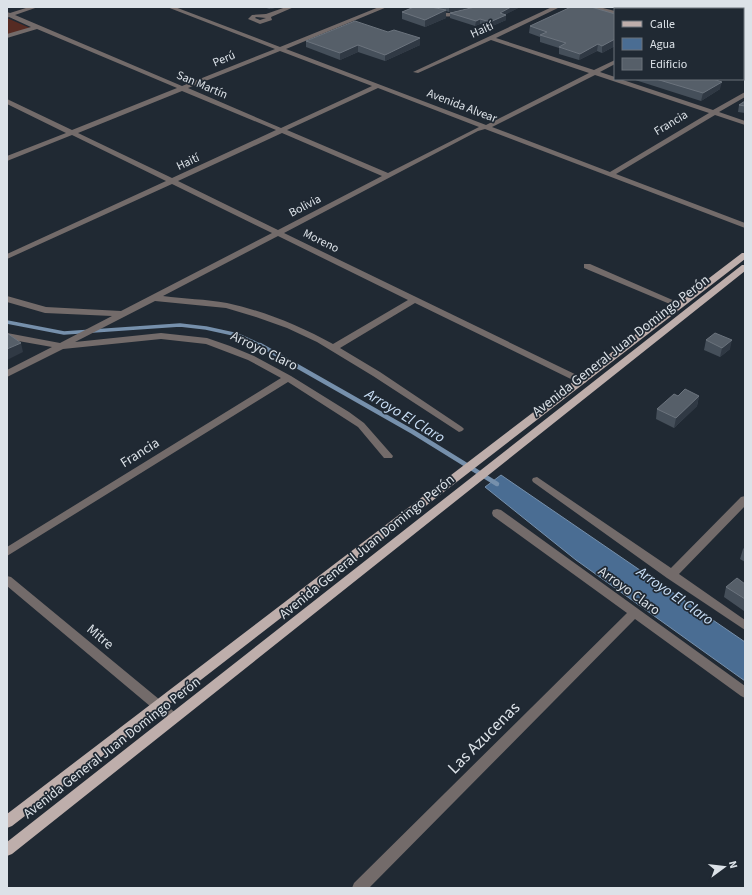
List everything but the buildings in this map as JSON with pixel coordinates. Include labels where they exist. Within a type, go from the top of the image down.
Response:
[{"type":"main road","name":"Avenida General Juan Domingo Perón","points":[[7,822],[454,477],[582,381],[745,254]]},
{"type":"main road","name":"Avenida General Juan Domingo Perón","points":[[7,850],[745,268]]},
{"type":"street","points":[[8,15],[35,7]]},
{"type":"street","name":"Avenida Alvear","points":[[170,7],[745,226]]},
{"type":"street","points":[[267,16],[291,7]]},
{"type":"street","name":"Perú","points":[[7,159],[182,89],[279,48],[384,7]]},
{"type":"street","points":[[417,7],[439,14],[454,16],[477,7]]},
{"type":"street","name":"Haití","points":[[416,72],[557,7]]},
{"type":"street","points":[[594,7],[614,13]]},
{"type":"street","name":"San Martín","points":[[8,15],[389,176]]},
{"type":"street","points":[[7,36],[36,27]]},
{"type":"street","points":[[491,38],[614,79]]},
{"type":"street","name":"Bolivia","points":[[7,374],[114,320],[389,176],[614,63]]},
{"type":"street","points":[[616,80],[745,123]]},
{"type":"street","name":"Haití","points":[[7,257],[378,86]]},
{"type":"street","name":"Francia","points":[[610,175],[745,94]]},
{"type":"street","name":"Moreno","points":[[7,101],[582,381]]},
{"type":"street","points":[[587,266],[680,305]]},
{"type":"street","name":"Arroyo Claro","points":[[155,298],[228,306],[298,329],[335,347],[459,429]]},
{"type":"street","points":[[7,299],[45,310],[125,314]]},
{"type":"street","points":[[335,347],[414,300]]},
{"type":"street","name":"Arroyo Claro","points":[[7,336],[62,346],[161,336],[185,338],[227,348],[251,358],[288,378],[361,425],[388,456]]},
{"type":"street","name":"Francia","points":[[7,552],[288,378]]},
{"type":"street","points":[[537,480],[745,626]]},
{"type":"street","points":[[671,575],[745,500]]},
{"type":"street","name":"Arroyo Claro","points":[[496,513],[745,693]]},
{"type":"street","name":"Mitre","points":[[7,580],[173,718]]},
{"type":"street","name":"Las Azucenas","points":[[359,888],[634,613]]},
{"type":"shaded area","points":[[7,18],[30,28],[7,36]]},
{"type":"water","name":"Arroyo El Claro","points":[[501,475],[745,642],[745,681],[576,560],[485,487]]},
{"type":"waterway","name":"Arroyo El Claro","points":[[7,322],[64,333],[180,325],[206,328],[238,335],[261,345]]},
{"type":"waterway","name":"Arroyo El Claro","points":[[261,345],[413,432],[497,484]]}]
